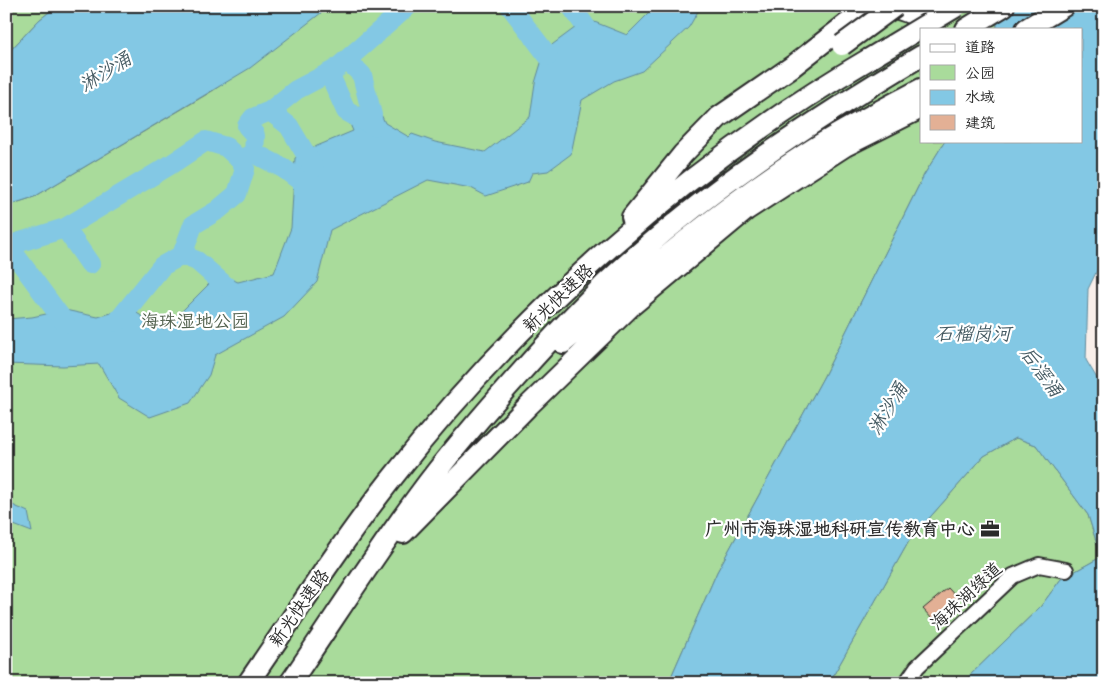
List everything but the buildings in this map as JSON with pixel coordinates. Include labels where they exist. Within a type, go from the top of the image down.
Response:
[{"type":"highway","points":[[598,259],[683,154],[719,117],[793,66],[858,15],[879,6]]},
{"type":"highway","points":[[888,6],[917,16],[929,28]]},
{"type":"highway","points":[[598,259],[675,176],[717,135],[895,6]]},
{"type":"highway","name":"新光快速路","points":[[920,28],[957,6]]},
{"type":"highway","points":[[968,28],[1004,6]]},
{"type":"highway","points":[[1028,28],[1064,6]]},
{"type":"highway","name":"新光快速路","points":[[248,683],[353,530],[415,450],[502,352],[598,259],[678,190],[731,150],[817,91],[920,28]]},
{"type":"highway","name":"新光快速路","points":[[290,683],[418,496],[460,442],[544,346],[607,282],[684,216],[767,154],[920,57]]},
{"type":"highway","points":[[500,396],[664,258],[731,206],[806,154],[883,109],[920,90]]},
{"type":"highway","points":[[368,568],[527,407],[631,306],[746,210],[845,146],[920,108]]},
{"type":"street","name":"海珠湖绿道","points":[[906,683],[917,667],[1013,576],[1039,565],[1066,570]]},
{"type":"green space","points":[[6,6],[57,6],[39,20],[6,55]]},
{"type":"green space","name":"海珠湿地公园","points":[[326,6],[997,6],[997,28],[920,28],[920,142],[944,142],[924,175],[824,376],[717,572],[671,677],[665,683],[510,683],[503,680],[495,683],[6,683],[6,206],[34,197],[214,90]]},
{"type":"green space","points":[[1016,438],[1036,445],[1088,515],[1101,557],[1061,579],[1041,606],[962,683],[829,683],[909,541],[984,456]]},
{"type":"water","name":"淋沙涌","points":[[57,6],[330,6],[250,68],[34,197],[6,206],[6,55],[39,20]]},
{"type":"water","points":[[650,6],[701,6],[689,27],[642,71],[614,81],[582,100],[571,154],[548,171],[532,173],[528,182],[486,196],[471,188],[428,180],[330,230],[317,282],[284,317],[215,355],[209,375],[190,403],[150,417],[119,398],[99,364],[63,366],[6,364],[6,319],[32,317],[65,310],[98,317],[128,308],[164,329],[219,274],[238,282],[274,273],[291,228],[295,158],[317,146],[353,131],[347,117],[373,97],[385,123],[409,137],[412,134],[435,142],[485,152],[530,117],[535,83],[545,50],[587,19],[627,35],[651,11]]},
{"type":"water","name":"石榴岗河","points":[[997,6],[1104,6],[1104,256],[1088,289],[1086,360],[1104,390],[1104,683],[962,683],[1041,606],[1061,579],[1101,557],[1088,515],[1036,445],[1016,438],[984,456],[909,541],[829,683],[665,683],[671,677],[717,572],[824,376],[924,175],[944,142],[1082,142],[1082,28],[997,28]]},
{"type":"water","points":[[22,232],[11,269],[6,269],[6,237]]},
{"type":"water","points":[[6,498],[8,503],[28,512],[32,532],[6,522]]},
{"type":"waterway","points":[[6,252],[17,243],[65,228],[170,165],[206,141],[226,147],[240,160],[254,153],[255,135],[247,126],[253,118],[270,111],[296,90],[336,69],[408,6]]},
{"type":"waterway","points":[[510,6],[548,56]]},
{"type":"waterway","points":[[571,6],[588,30]]},
{"type":"waterway","points":[[347,60],[362,75],[372,115]]},
{"type":"waterway","points":[[329,73],[346,111],[373,126]]},
{"type":"waterway","points":[[270,111],[289,126],[314,168]]},
{"type":"waterway","points":[[254,153],[283,168],[307,186]]},
{"type":"waterway","points":[[117,322],[162,266],[182,255],[193,225],[218,210],[237,194],[245,169],[240,160]]},
{"type":"waterway","points":[[65,228],[90,264]]},
{"type":"waterway","points":[[10,248],[65,323]]},
{"type":"waterway","points":[[182,255],[197,261],[227,287]]},
{"type":"place","name":"广州市海珠湿地科研宣传教育中心","points":[[990,529]]},
{"type":"water label","name":"后滘涌","points":[[1042,371]]}]
